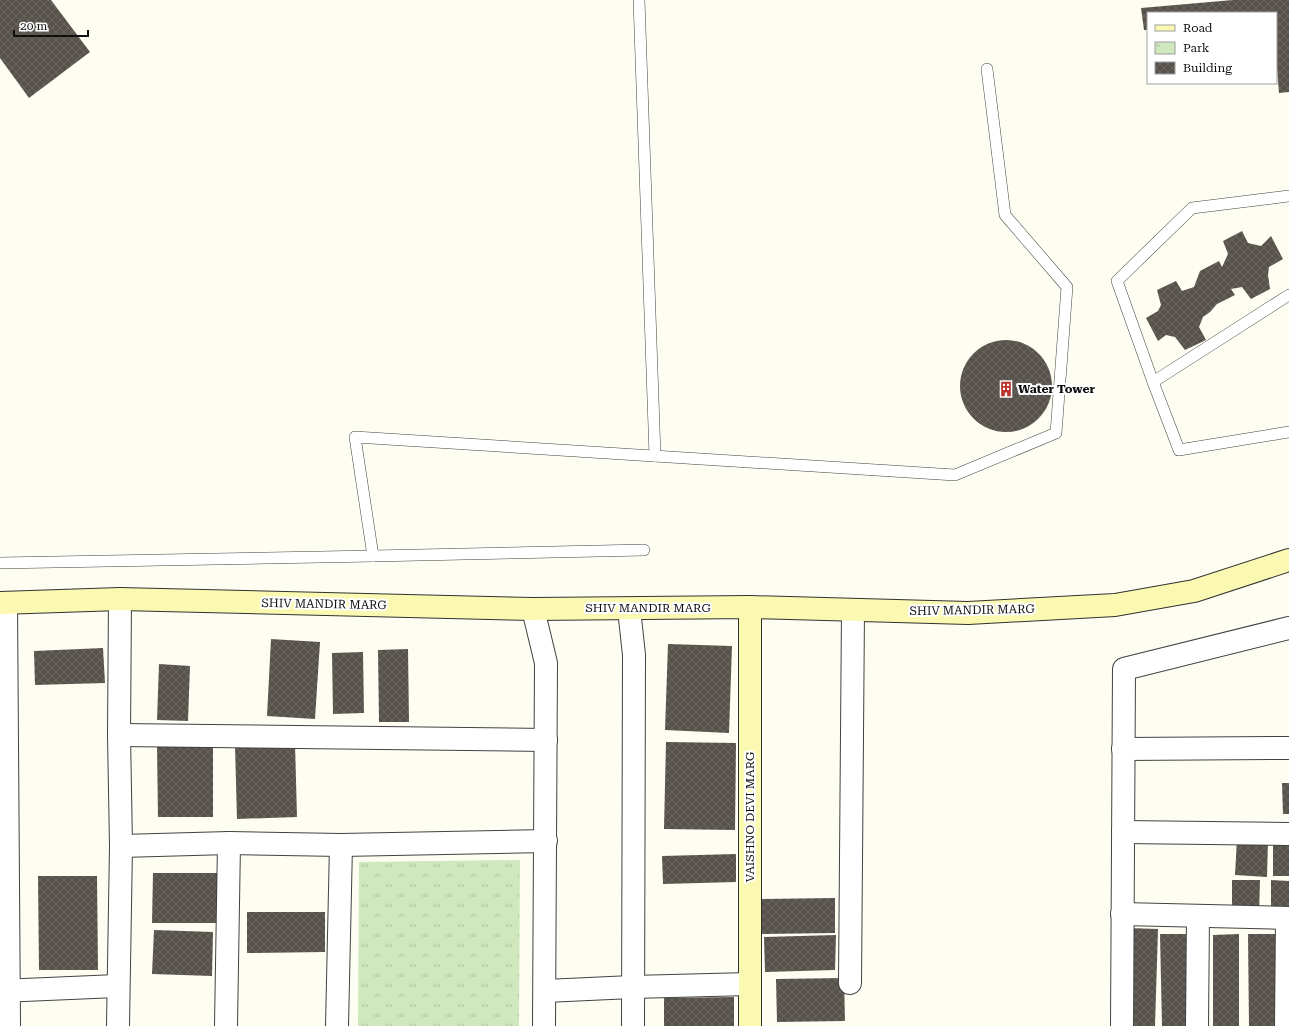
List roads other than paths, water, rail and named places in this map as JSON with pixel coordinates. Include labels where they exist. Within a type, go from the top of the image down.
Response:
[{"type":"street","name":"SHIV MANDIR MARG","points":[[3,603],[120,599],[533,609],[750,608],[968,613],[1115,605],[1194,591],[1288,563]]},
{"type":"street","points":[[118,1026],[117,986],[121,846],[119,735],[120,599]]},
{"type":"street","points":[[3,603],[4,990],[9,1026]]},
{"type":"street","name":"VAISHNO DEVI MARG","points":[[750,608],[750,1026]]},
{"type":"street","points":[[533,609],[546,663],[544,1026]]},
{"type":"street","points":[[629,609],[634,655],[633,1026]]},
{"type":"street","points":[[850,983],[852,610]]},
{"type":"street","points":[[1122,1026],[1124,669],[1289,628]]},
{"type":"street","points":[[119,735],[546,740]]},
{"type":"street","points":[[1123,749],[1289,748]]},
{"type":"street","points":[[1123,832],[1289,834]]},
{"type":"street","points":[[121,846],[229,843],[341,845],[546,841]]},
{"type":"street","points":[[226,1026],[229,843]]},
{"type":"street","points":[[337,1026],[341,845]]},
{"type":"street","points":[[1122,914],[1288,918],[1286,1026]]},
{"type":"street","points":[[1197,1026],[1198,916]]},
{"type":"street","points":[[545,992],[632,986],[750,984]]},
{"type":"street","points":[[4,990],[117,986]]},
{"type":"lane","points":[[639,0],[655,456]]},
{"type":"lane","points":[[373,556],[355,437],[955,475],[1056,433],[1067,287],[1005,215],[987,69]]},
{"type":"lane","points":[[1289,196],[1192,208],[1117,281],[1179,450],[1289,432]]},
{"type":"lane","points":[[1153,382],[1289,294]]},
{"type":"lane","points":[[0,563],[644,550]]},
{"type":"place","name":"Water Tower","points":[[1006,389]]}]
